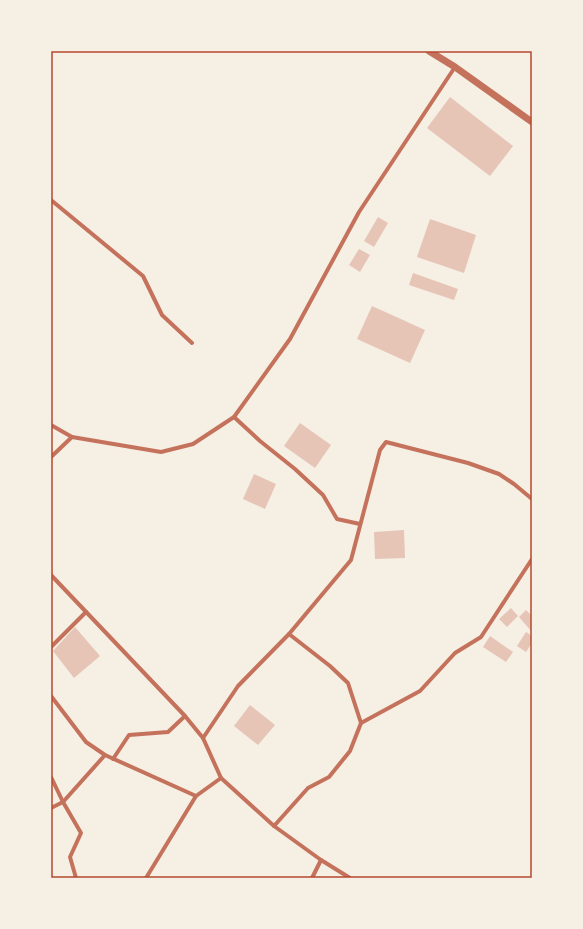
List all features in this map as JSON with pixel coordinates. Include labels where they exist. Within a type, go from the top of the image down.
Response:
[{"type":"street","points":[[429,51],[455,67],[532,122]]},
{"type":"street","points":[[51,426],[72,437],[161,452],[194,444],[234,416],[290,339],[359,212],[455,67]]},
{"type":"street","points":[[51,200],[143,276],[162,315],[192,343]]},
{"type":"street","points":[[234,416],[260,441],[295,469],[323,495],[337,519],[360,524]]},
{"type":"street","points":[[51,457],[72,437]]},
{"type":"street","points":[[203,738],[238,686],[289,634],[351,560],[380,450],[386,442],[468,463],[499,474],[532,499]]},
{"type":"street","points":[[361,723],[420,691],[455,653],[481,636],[532,559]]},
{"type":"street","points":[[51,575],[185,716],[203,738],[221,778],[274,826],[321,860],[350,878]]},
{"type":"street","points":[[51,647],[86,612]]},
{"type":"street","points":[[274,826],[308,788],[329,777],[350,751],[361,723],[348,683],[330,666],[289,634]]},
{"type":"street","points":[[51,696],[86,742],[113,759],[196,796]]},
{"type":"street","points":[[113,759],[129,735],[168,732],[185,716]]},
{"type":"street","points":[[51,808],[63,802],[105,755]]},
{"type":"street","points":[[51,777],[63,802],[81,833],[70,857],[76,878]]},
{"type":"street","points":[[146,878],[196,796],[221,778]]},
{"type":"street","points":[[312,878],[321,860]]},
{"type":"building","points":[[450,97],[513,146],[490,176],[427,128]]},
{"type":"building","points":[[378,217],[388,223],[374,247],[364,241]]},
{"type":"building","points":[[430,219],[476,235],[464,273],[417,257]]},
{"type":"building","points":[[359,249],[370,255],[360,272],[349,265]]},
{"type":"building","points":[[413,273],[458,289],[454,300],[409,285]]},
{"type":"building","points":[[372,306],[425,330],[410,363],[357,339]]},
{"type":"building","points":[[300,423],[331,445],[315,468],[284,446]]},
{"type":"building","points":[[254,474],[276,484],[265,509],[243,499]]},
{"type":"building","points":[[404,530],[405,558],[375,559],[374,532]]},
{"type":"building","points":[[511,608],[518,616],[507,627],[499,619]]},
{"type":"building","points":[[526,610],[532,616],[532,632],[519,617]]},
{"type":"building","points":[[75,627],[100,656],[74,678],[53,651]]},
{"type":"building","points":[[526,632],[532,636],[532,643],[526,652],[517,646]]},
{"type":"building","points":[[490,636],[513,652],[506,662],[483,647]]},
{"type":"building","points":[[250,705],[275,725],[258,745],[234,726]]}]
